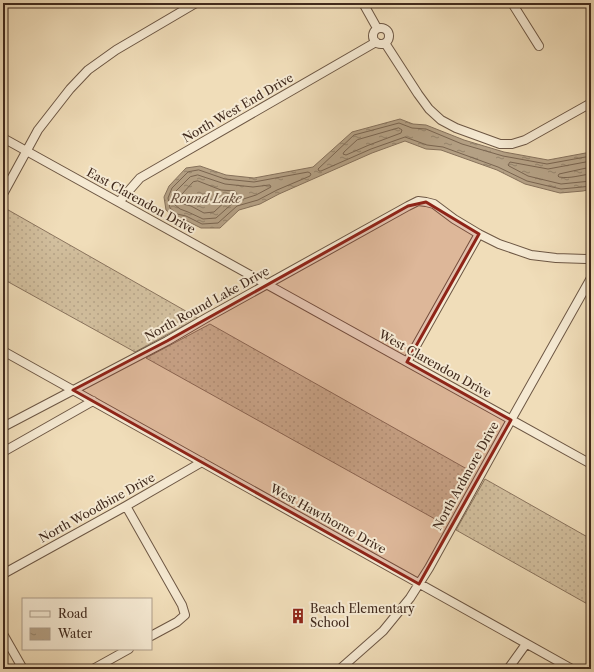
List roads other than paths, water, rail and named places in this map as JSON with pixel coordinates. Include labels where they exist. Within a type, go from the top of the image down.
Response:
[{"type":"street","points":[[3,194],[38,130],[70,89],[88,70],[116,50],[196,3]]},
{"type":"street","points":[[363,3],[377,28]]},
{"type":"street","points":[[512,3],[539,46]]},
{"type":"street","points":[[377,28],[383,28],[390,35],[385,43],[379,44],[374,40],[373,34],[377,28]]},
{"type":"street","name":"North West End Drive","points":[[119,202],[140,178],[376,42]]},
{"type":"street","points":[[385,43],[418,94],[429,109],[441,120],[456,128],[500,144],[512,144],[526,140],[591,103]]},
{"type":"street","name":"East Clarendon Drive","points":[[3,138],[267,284]]},
{"type":"street","name":"North Round Lake Drive","points":[[3,427],[167,341],[408,206],[418,202],[434,204],[454,219],[479,234]]},
{"type":"street","points":[[407,362],[479,234],[499,244],[531,255],[556,258],[591,258]]},
{"type":"street","name":"North Ardmore Drive","points":[[340,669],[382,631],[410,598],[419,584],[591,278]]},
{"type":"street","name":"West Clarendon Drive","points":[[267,284],[591,464]]},
{"type":"street","name":"West Hawthorne Drive","points":[[3,351],[572,669]]},
{"type":"street","points":[[3,452],[93,401]]},
{"type":"street","name":"North Woodbine Drive","points":[[3,574],[202,462]]},
{"type":"street","points":[[126,506],[182,605],[185,615],[177,622],[152,635]]},
{"type":"street","points":[[3,634],[23,669]]},
{"type":"street","points":[[508,669],[526,644]]},
{"type":"street","points":[[93,669],[127,650]]},
{"type":"water","name":"Round Lake","points":[[400,119],[413,124],[426,125],[464,140],[504,152],[548,160],[591,152],[591,189],[560,193],[525,184],[497,170],[441,150],[426,149],[405,141],[372,153],[279,194],[260,204],[239,210],[220,228],[201,228],[175,217],[166,210],[164,197],[169,186],[186,168],[200,166],[226,175],[254,178],[313,167],[352,132]]},
{"type":"place","name":"Beach Elementary School","points":[[298,616]]}]
